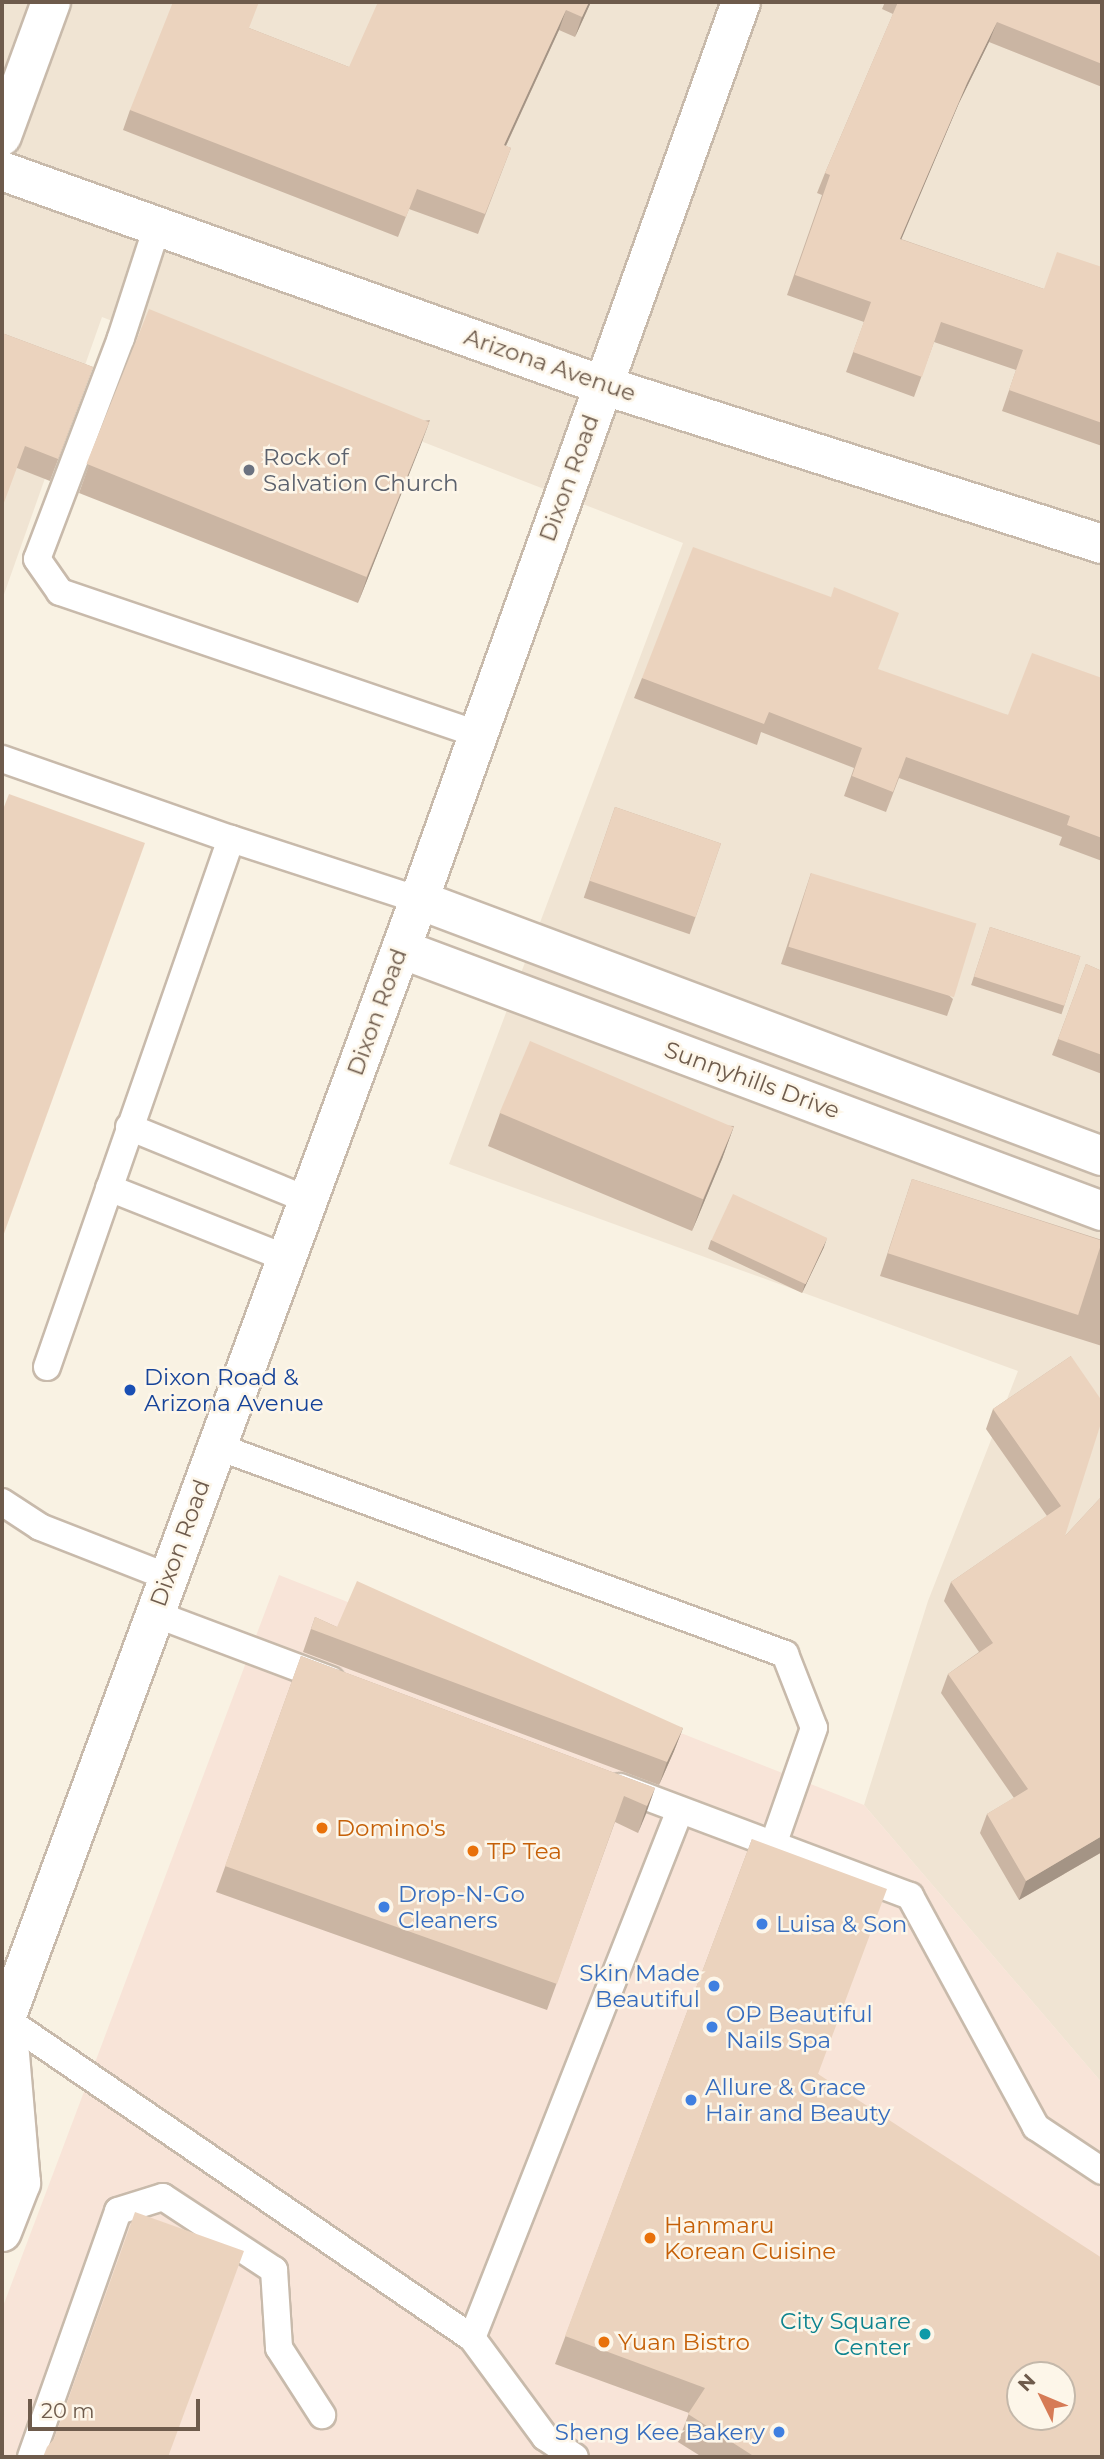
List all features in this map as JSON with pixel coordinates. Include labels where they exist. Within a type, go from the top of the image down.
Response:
[{"type":"street","points":[[2,136],[51,2]]},
{"type":"street","name":"Dixon Road","points":[[2,2232],[21,2183],[4,2024],[419,900],[741,2]]},
{"type":"street","name":"Arizona Avenue","points":[[2,171],[602,384],[1102,544]]},
{"type":"street","points":[[419,900],[1102,1156]]},
{"type":"street","name":"Sunnyhills Drive","points":[[401,949],[1102,1211]]},
{"type":"lane","points":[[157,227],[121,338],[37,559],[60,592],[478,734]]},
{"type":"lane","points":[[2,759],[231,839],[419,900]]},
{"type":"lane","points":[[47,1367],[231,839]]},
{"type":"lane","points":[[129,1127],[308,1200]]},
{"type":"lane","points":[[109,1188],[286,1258]]},
{"type":"lane","points":[[216,1446],[785,1654],[814,1728],[773,1845]]},
{"type":"lane","points":[[2,1502],[40,1527],[168,1577]]},
{"type":"lane","points":[[155,1614],[360,1690]]},
{"type":"lane","points":[[590,1776],[909,1896],[1036,2127],[1102,2171]]},
{"type":"lane","points":[[472,2338],[680,1810]]},
{"type":"lane","points":[[4,2024],[472,2338],[545,2437],[575,2457]]},
{"type":"lane","points":[[30,2457],[118,2211],[163,2197],[274,2270],[279,2348],[322,2415]]},
{"type":"shaded area","points":[[2,2],[1102,2],[1102,2083],[864,1805],[928,1601],[1018,1371],[449,1164],[683,543],[102,317],[2,600]]},
{"type":"shaded area","points":[[279,1575],[864,1805],[1102,2083],[1102,2457],[2,2457],[2,2309]]},
{"type":"building","points":[[173,2],[259,2],[249,28],[349,67],[378,2],[589,2],[582,17],[566,10],[504,145],[511,148],[485,214],[417,189],[406,217],[130,110]]},
{"type":"building","points":[[898,2],[1102,2],[1102,64],[997,22],[967,83],[900,239],[1044,289],[1057,252],[1102,267],[1102,423],[1009,390],[1023,350],[941,322],[922,377],[853,352],[871,302],[795,275],[830,175],[825,173]]},
{"type":"building","name":"Rock of Salvation Church","points":[[149,309],[429,422],[366,577],[86,464]]},
{"type":"building","points":[[2,333],[93,367],[58,459],[25,446],[2,508]]},
{"type":"building","points":[[693,547],[831,597],[834,587],[899,613],[878,669],[1008,715],[1032,653],[1102,678],[1102,838],[1067,825],[1070,816],[906,757],[893,792],[852,776],[862,748],[769,712],[764,724],[642,678]]},
{"type":"building","points":[[9,794],[145,843],[2,1239],[2,812]]},
{"type":"building","points":[[615,807],[721,843],[696,917],[590,881]]},
{"type":"building","points":[[811,873],[976,924],[954,997],[788,947]]},
{"type":"building","points":[[990,927],[1080,956],[1064,1006],[974,976]]},
{"type":"building","points":[[1086,964],[1102,971],[1102,1055],[1058,1039]]},
{"type":"building","points":[[530,1041],[733,1127],[703,1199],[500,1113]]},
{"type":"building","points":[[912,1179],[1102,1241],[1078,1315],[888,1253]]},
{"type":"building","points":[[733,1194],[827,1238],[806,1284],[711,1240]]},
{"type":"building","points":[[1071,1356],[1102,1401],[1102,1420],[1065,1536],[1102,1496],[1102,1836],[1026,1881],[987,1814],[1028,1789],[948,1674],[993,1643],[951,1582],[1061,1506],[993,1409]]},
{"type":"building","points":[[357,1581],[683,1728],[667,1762],[311,1629],[315,1617],[337,1627]]},
{"type":"building","points":[[301,1656],[655,1788],[647,1806],[624,1796],[557,1984],[225,1866]]},
{"type":"building","points":[[752,1839],[887,1889],[818,2074],[1102,2258],[1102,2457],[755,2457],[688,2414],[705,2388],[565,2336]]},
{"type":"building","points":[[135,2212],[244,2251],[168,2457],[43,2457],[54,2439]]},
{"type":"place","name":"Rock of Salvation Church","points":[[249,470]]},
{"type":"place","name":"Dixon Road & Arizona Avenue","points":[[130,1390]]},
{"type":"place","name":"Domino's","points":[[322,1828]]},
{"type":"place","name":"TP Tea","points":[[473,1851]]},
{"type":"place","name":"Drop-N-Go Cleaners","points":[[384,1907]]},
{"type":"place","name":"Luisa & Son","points":[[762,1924]]},
{"type":"place","name":"Skin Made Beautiful","points":[[714,1986]]},
{"type":"place","name":"OP Beautiful Nails Spa","points":[[712,2027]]},
{"type":"place","name":"Allure & Grace Hair and Beauty","points":[[691,2100]]},
{"type":"place","name":"Hanmaru Korean Cuisine","points":[[650,2238]]},
{"type":"place","name":"City Square Center","points":[[925,2334]]},
{"type":"place","name":"Yuan Bistro","points":[[604,2342]]},
{"type":"place","name":"Sheng Kee Bakery","points":[[779,2432]]}]
